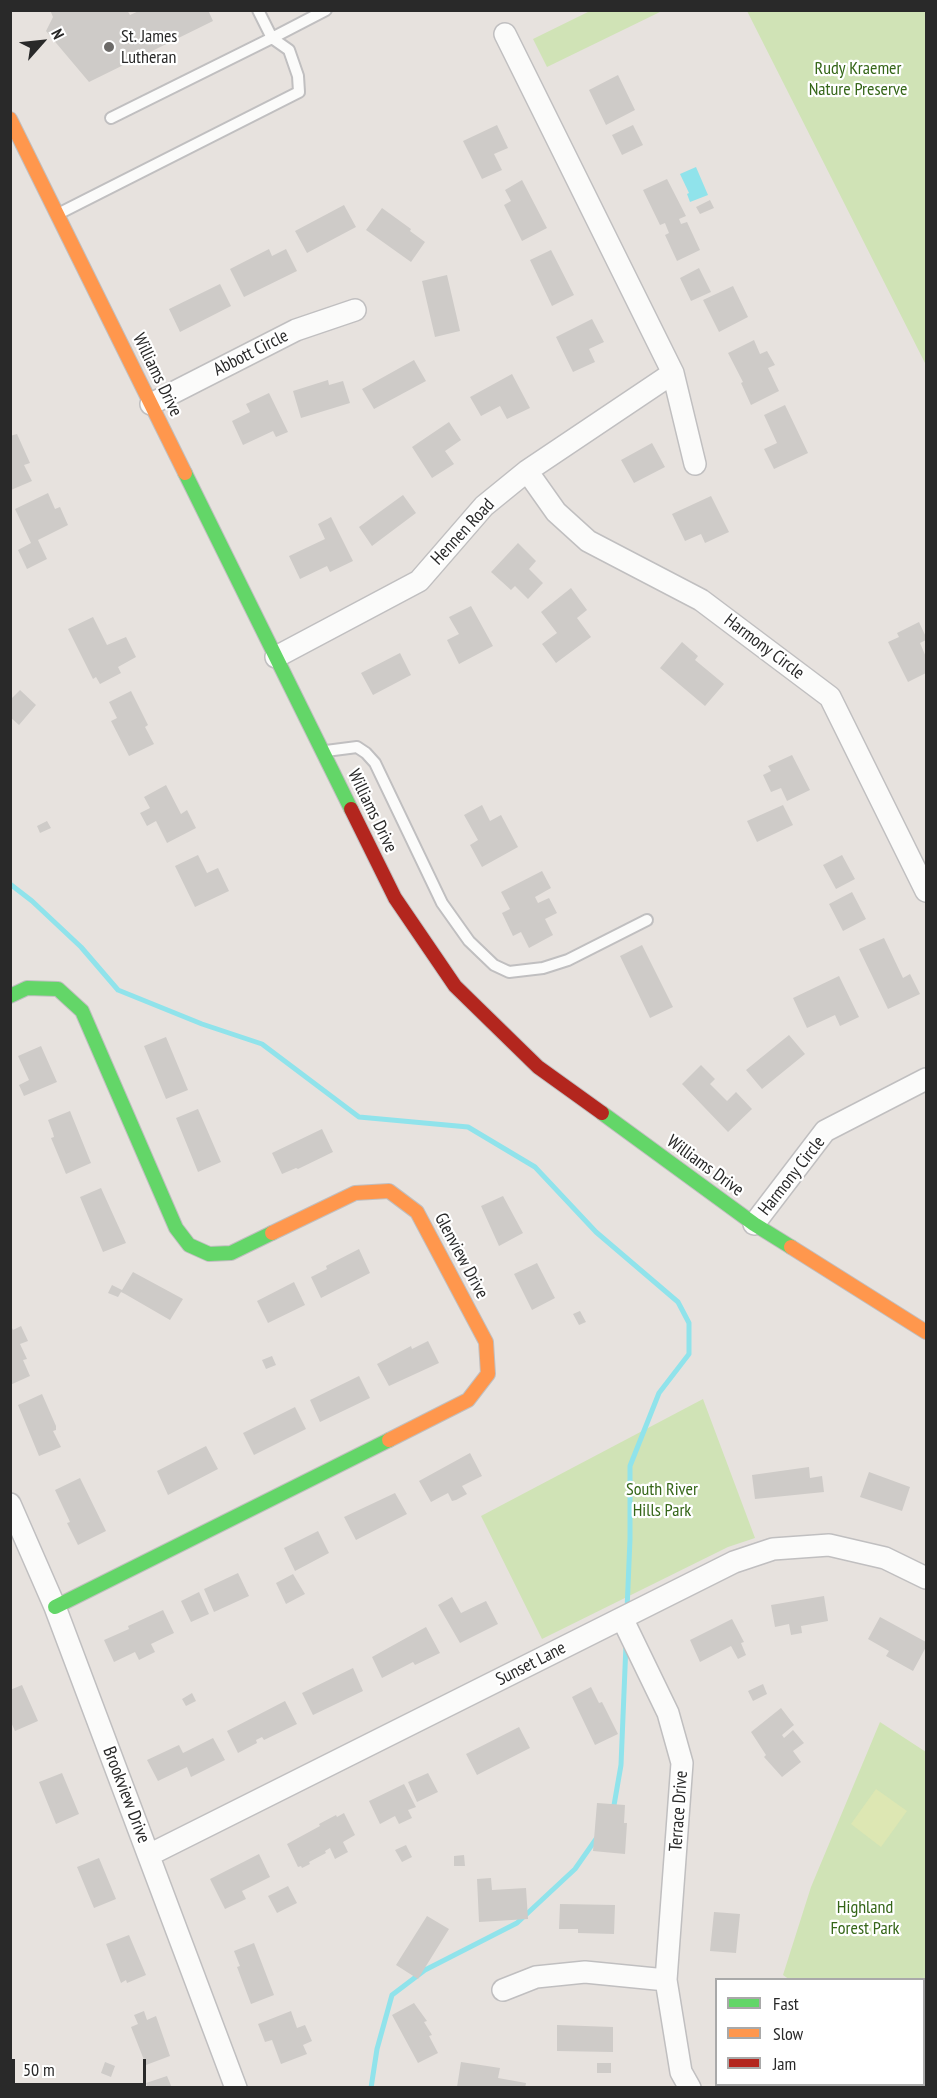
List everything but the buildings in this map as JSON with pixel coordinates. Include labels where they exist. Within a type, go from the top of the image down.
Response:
[{"type":"main road","name":"Williams Drive","points":[[10,119],[395,898],[455,986],[538,1067],[754,1224],[926,1331]]},
{"type":"main road","name":"Glenview Drive","points":[[10,996],[27,988],[58,989],[82,1011],[176,1228],[189,1245],[209,1254],[231,1253],[355,1192],[389,1191],[417,1212],[486,1342],[488,1374],[468,1400],[55,1607]]},
{"type":"street","points":[[505,34],[673,373],[695,464]]},
{"type":"street","name":"Abbott Circle","points":[[152,404],[296,330],[355,310]]},
{"type":"street","name":"Hennen Road","points":[[276,657],[419,581],[484,506],[527,471],[673,373]]},
{"type":"street","name":"Harmony Circle","points":[[527,471],[556,512],[588,541],[701,600],[830,697],[927,891]]},
{"type":"street","name":"Harmony Circle","points":[[754,1224],[825,1131],[927,1079]]},
{"type":"street","name":"Brookview Drive","points":[[10,1504],[55,1607],[236,2088]]},
{"type":"street","name":"Sunset Lane","points":[[149,1855],[734,1562],[772,1549],[829,1545],[885,1558],[927,1578]]},
{"type":"street","name":"Terrace Drive","points":[[622,1618],[668,1713],[682,1763],[666,1980],[681,2072],[690,2088]]},
{"type":"street","points":[[503,1990],[536,1977],[585,1972],[666,1980]]},
{"type":"lane","points":[[58,214],[299,92],[298,76],[289,50],[272,38],[258,10]]},
{"type":"lane","points":[[111,118],[326,10]]},
{"type":"lane","points":[[322,751],[357,747],[375,763],[442,903],[469,941],[494,965],[509,972],[543,968],[568,960],[647,920]]},
{"type":"green space","points":[[592,10],[662,11],[547,67],[533,39]]},
{"type":"green space","name":"Rudy Kraemer Nature Preserve","points":[[747,11],[926,11],[926,365]]},
{"type":"green space","name":"South River Hills Park","points":[[703,1399],[755,1538],[728,1547],[542,1639],[481,1516]]},
{"type":"green space","name":"Highland Forest Park","points":[[880,1722],[926,1752],[926,2073],[925,1978],[787,1978],[783,1975],[811,1887]]},
{"type":"green space","points":[[876,1789],[907,1811],[881,1847],[851,1824]]},
{"type":"water","points":[[696,167],[708,195],[690,202],[687,194],[689,193],[680,174]]},
{"type":"waterway","points":[[10,884],[32,901],[81,947],[118,990],[202,1024],[262,1044],[359,1117],[468,1127],[535,1167],[596,1232],[678,1302],[689,1323],[689,1354],[659,1393],[630,1466],[627,1610]]},
{"type":"waterway","points":[[613,1811],[621,1765],[626,1644]]},
{"type":"waterway","points":[[371,2088],[377,2049],[392,1995],[425,1970],[517,1923],[575,1869],[596,1839]]},
{"type":"traffic: fast","points":[[185,473],[351,809]]},
{"type":"traffic: fast","points":[[10,996],[27,988],[58,989],[82,1011],[176,1228],[189,1245],[209,1254],[231,1253],[272,1233]]},
{"type":"traffic: fast","points":[[602,1113],[754,1224],[791,1247]]},
{"type":"traffic: fast","points":[[55,1607],[389,1440]]},
{"type":"traffic: slow","points":[[10,119],[185,473]]},
{"type":"traffic: slow","points":[[272,1233],[355,1193],[389,1191],[417,1212],[486,1342],[488,1374],[468,1400],[389,1440]]},
{"type":"traffic: slow","points":[[791,1247],[926,1332]]},
{"type":"traffic: jam","points":[[351,809],[395,898],[455,986],[538,1067],[602,1113]]},
{"type":"place","name":"St. James Lutheran","points":[[109,47]]}]
